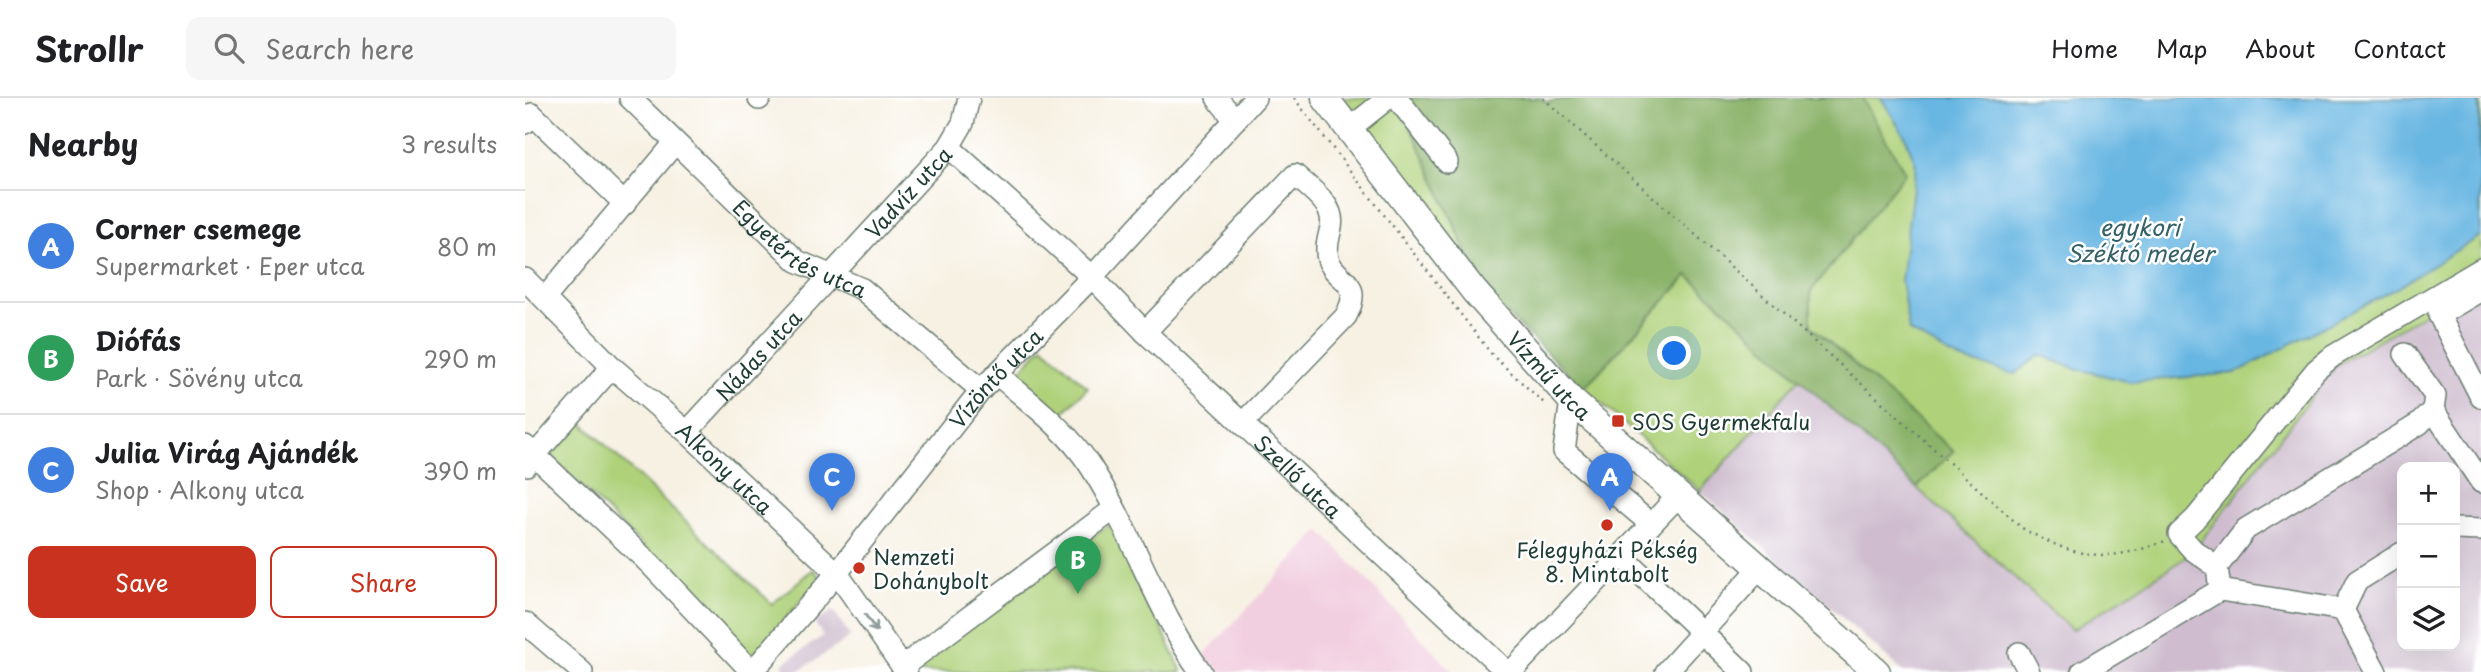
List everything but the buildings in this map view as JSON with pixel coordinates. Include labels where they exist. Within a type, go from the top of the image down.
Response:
[{"type":"main road","name":"Vízmű utca","points":[[1325,98],[1474,291],[1571,400],[1875,671]]},
{"type":"street","name":"Egyetértés utca","points":[[630,98],[674,144],[797,261],[862,289],[981,390]]},
{"type":"street","name":"Vadvíz utca","points":[[829,275],[949,147],[963,123],[969,98]]},
{"type":"street","points":[[1217,98],[1235,120]]},
{"type":"street","name":"Vízöntő utca","points":[[752,672],[837,573],[981,390],[1092,277],[1255,98]]},
{"type":"street","points":[[1349,128],[1388,98]]},
{"type":"street","points":[[1397,98],[1447,162]]},
{"type":"street","points":[[525,122],[532,114],[625,204]]},
{"type":"street","points":[[545,298],[674,144]]},
{"type":"street","name":"Szellő utca","points":[[949,147],[1092,277],[1145,332],[1509,672]]},
{"type":"street","points":[[1145,332],[1295,175],[1329,209],[1332,223],[1327,242],[1328,258],[1348,283],[1350,307],[1346,316],[1243,423]]},
{"type":"street","points":[[2217,567],[2193,550],[2179,534],[2196,519],[2323,362],[2481,269]]},
{"type":"street","name":"Nádas utca","points":[[687,432],[829,275]]},
{"type":"street","name":"Alkony utca","points":[[525,279],[612,367],[687,432],[837,573],[904,669]]},
{"type":"street","points":[[2481,290],[2439,315],[2472,359],[2481,397]]},
{"type":"street","points":[[2220,590],[2217,567],[2246,529],[2419,424],[2433,410],[2435,396],[2405,354]]},
{"type":"street","points":[[612,367],[528,456],[650,564],[752,672]]},
{"type":"street","points":[[997,374],[1067,435],[1089,464],[1171,622],[1201,672]]},
{"type":"street","points":[[1571,400],[1564,451],[1651,524]]},
{"type":"street","points":[[2433,410],[2481,482]]},
{"type":"street","points":[[1509,672],[1679,495]]},
{"type":"street","points":[[904,669],[1114,509]]},
{"type":"street","points":[[2460,529],[2481,530]]},
{"type":"street","points":[[1622,556],[1744,672]]},
{"type":"street","points":[[2343,611],[2357,581],[2397,557]]},
{"type":"street","points":[[1666,672],[1759,569]]},
{"type":"street","points":[[2082,672],[2220,590],[2343,611]]},
{"type":"street","points":[[2343,611],[2376,672]]},
{"type":"street","points":[[525,623],[582,672]]},
{"type":"street","points":[[2019,653],[2029,672]]},
{"type":"path","points":[[1543,98],[2022,528],[2066,551],[2102,556],[2141,550],[2179,534]]},
{"type":"shaded area","points":[[2481,281],[2481,672],[1903,672],[1700,491],[1800,378],[2072,630],[2191,554],[2336,365]]},
{"type":"shaded area","points":[[1320,530],[1453,672],[1215,672],[1202,657]]},
{"type":"shaded area","points":[[833,610],[851,637],[797,672],[787,672],[782,664],[823,636],[815,623]]},
{"type":"green space","points":[[1334,98],[1398,98],[1486,295]]},
{"type":"green space","points":[[1398,98],[1541,98],[1546,102],[1574,98],[1862,98],[1905,173],[1811,291],[1811,326],[1953,451],[1917,488],[1688,275],[1584,388],[1486,295]]},
{"type":"green space","name":"egykori Széktó meder","points":[[1862,98],[2481,98],[2481,281],[2336,365],[2191,554],[2072,630],[1917,488],[1953,451],[1811,326],[1811,291],[1905,173]]},
{"type":"green space","points":[[1688,275],[1800,378],[1700,491],[1584,388]]},
{"type":"green space","points":[[1043,346],[1088,387],[1060,416],[1016,375]]},
{"type":"green space","points":[[581,422],[772,604],[813,569],[821,578],[753,656],[550,455]]},
{"type":"green space","points":[[1112,522],[1182,672],[911,672]]},
{"type":"water","name":"egykori Széktó meder","points":[[1881,98],[2479,98],[2481,235],[2397,288],[2236,373],[2130,382],[2074,368],[2040,355],[2015,374],[1959,359],[1909,331],[1901,280],[1916,165],[1906,138]]},
{"type":"place","name":"SOS Gyermekfalu","points":[[1618,421]]},
{"type":"place","name":"Julia Virág Ajándék","points":[[832,511]]},
{"type":"place","name":"Corner csemege","points":[[1610,511]]},
{"type":"place","name":"Félegyházi Pékség 8. Mintabolt","points":[[1607,525]]},
{"type":"place","name":"Nemzeti Dohánybolt","points":[[859,568]]},
{"type":"place","name":"Diófás","points":[[1078,594]]}]
